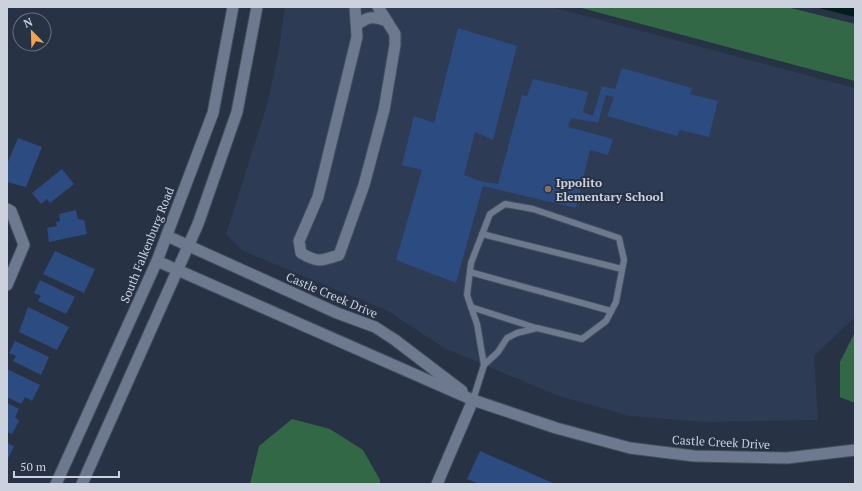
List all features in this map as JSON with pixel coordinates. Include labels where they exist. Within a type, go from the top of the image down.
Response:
[{"type":"street","name":"South Falkenburg Road","points":[[56,484],[157,261],[213,114],[233,7]]},
{"type":"street","points":[[82,484],[198,224],[237,112],[257,7]]},
{"type":"street","points":[[355,7],[357,37],[327,166],[318,197],[299,240],[302,253],[314,260],[323,261],[339,255],[364,185],[384,110],[395,45],[395,34],[378,7]]},
{"type":"street","points":[[357,25],[366,18],[375,17],[387,21]]},
{"type":"street","points":[[7,209],[11,211],[24,245],[7,285]]},
{"type":"street","name":"Castle Creek Drive","points":[[167,236],[337,313],[375,327],[395,340],[473,400]]},
{"type":"street","name":"Castle Creek Drive","points":[[157,261],[473,400],[556,428],[630,448],[694,456],[787,458],[855,450]]},
{"type":"street","points":[[437,484],[473,400]]},
{"type":"lane","points":[[471,307],[537,328],[582,338],[606,321],[616,302],[624,260],[619,238],[534,209],[505,204],[490,214],[471,263],[467,295],[481,338],[484,365],[473,400]]},
{"type":"lane","points":[[482,234],[622,269]]},
{"type":"lane","points":[[470,272],[611,311]]},
{"type":"lane","points":[[484,365],[498,352],[507,338],[517,333],[537,328]]},
{"type":"shaded area","name":"Ippolito Elementary School","points":[[285,7],[552,7],[855,88],[855,317],[814,356],[818,420],[704,422],[630,416],[556,395],[444,348],[388,311],[243,251],[226,234],[267,105],[278,54]]},
{"type":"shaded area","points":[[814,7],[855,7],[855,17],[819,8]]},
{"type":"green space","points":[[578,7],[787,7],[855,24],[855,81]]},
{"type":"green space","points":[[855,332],[855,403],[840,397],[840,362]]},
{"type":"green space","points":[[292,419],[330,429],[363,450],[380,480],[380,484],[250,484],[259,446]]},
{"type":"building","points":[[458,28],[517,46],[493,140],[475,132],[464,175],[484,182],[498,184],[522,95],[527,96],[533,79],[588,92],[583,112],[593,116],[602,86],[615,89],[622,68],[692,88],[690,94],[718,101],[709,137],[680,130],[677,136],[607,116],[614,97],[606,95],[598,123],[571,118],[568,127],[613,139],[608,155],[590,150],[576,208],[483,186],[456,283],[396,260],[422,170],[402,165],[414,116],[434,123]]},
{"type":"building","points":[[18,138],[42,147],[26,187],[7,182],[7,164]]},
{"type":"building","points":[[62,169],[74,184],[50,203],[47,199],[41,204],[32,193]]},
{"type":"building","points":[[76,210],[78,219],[84,220],[87,234],[49,242],[47,228],[57,226],[56,222],[60,221],[59,214]]},
{"type":"building","points":[[55,251],[95,269],[84,293],[43,274]]},
{"type":"building","points":[[40,280],[75,297],[66,314],[38,301],[41,296],[34,293]]},
{"type":"building","points":[[28,307],[69,327],[57,350],[19,332]]},
{"type":"building","points":[[15,341],[49,357],[41,375],[13,361],[16,356],[9,353]]},
{"type":"building","points":[[7,369],[40,385],[32,401],[25,397],[21,404],[7,397]]},
{"type":"building","points":[[7,403],[19,409],[15,417],[19,421],[12,434],[7,432]]},
{"type":"building","points":[[7,443],[14,446],[7,461]]},
{"type":"building","points":[[480,451],[555,484],[479,484],[467,479]]},
{"type":"place","name":"Ippolito Elementary School","points":[[548,189]]}]
